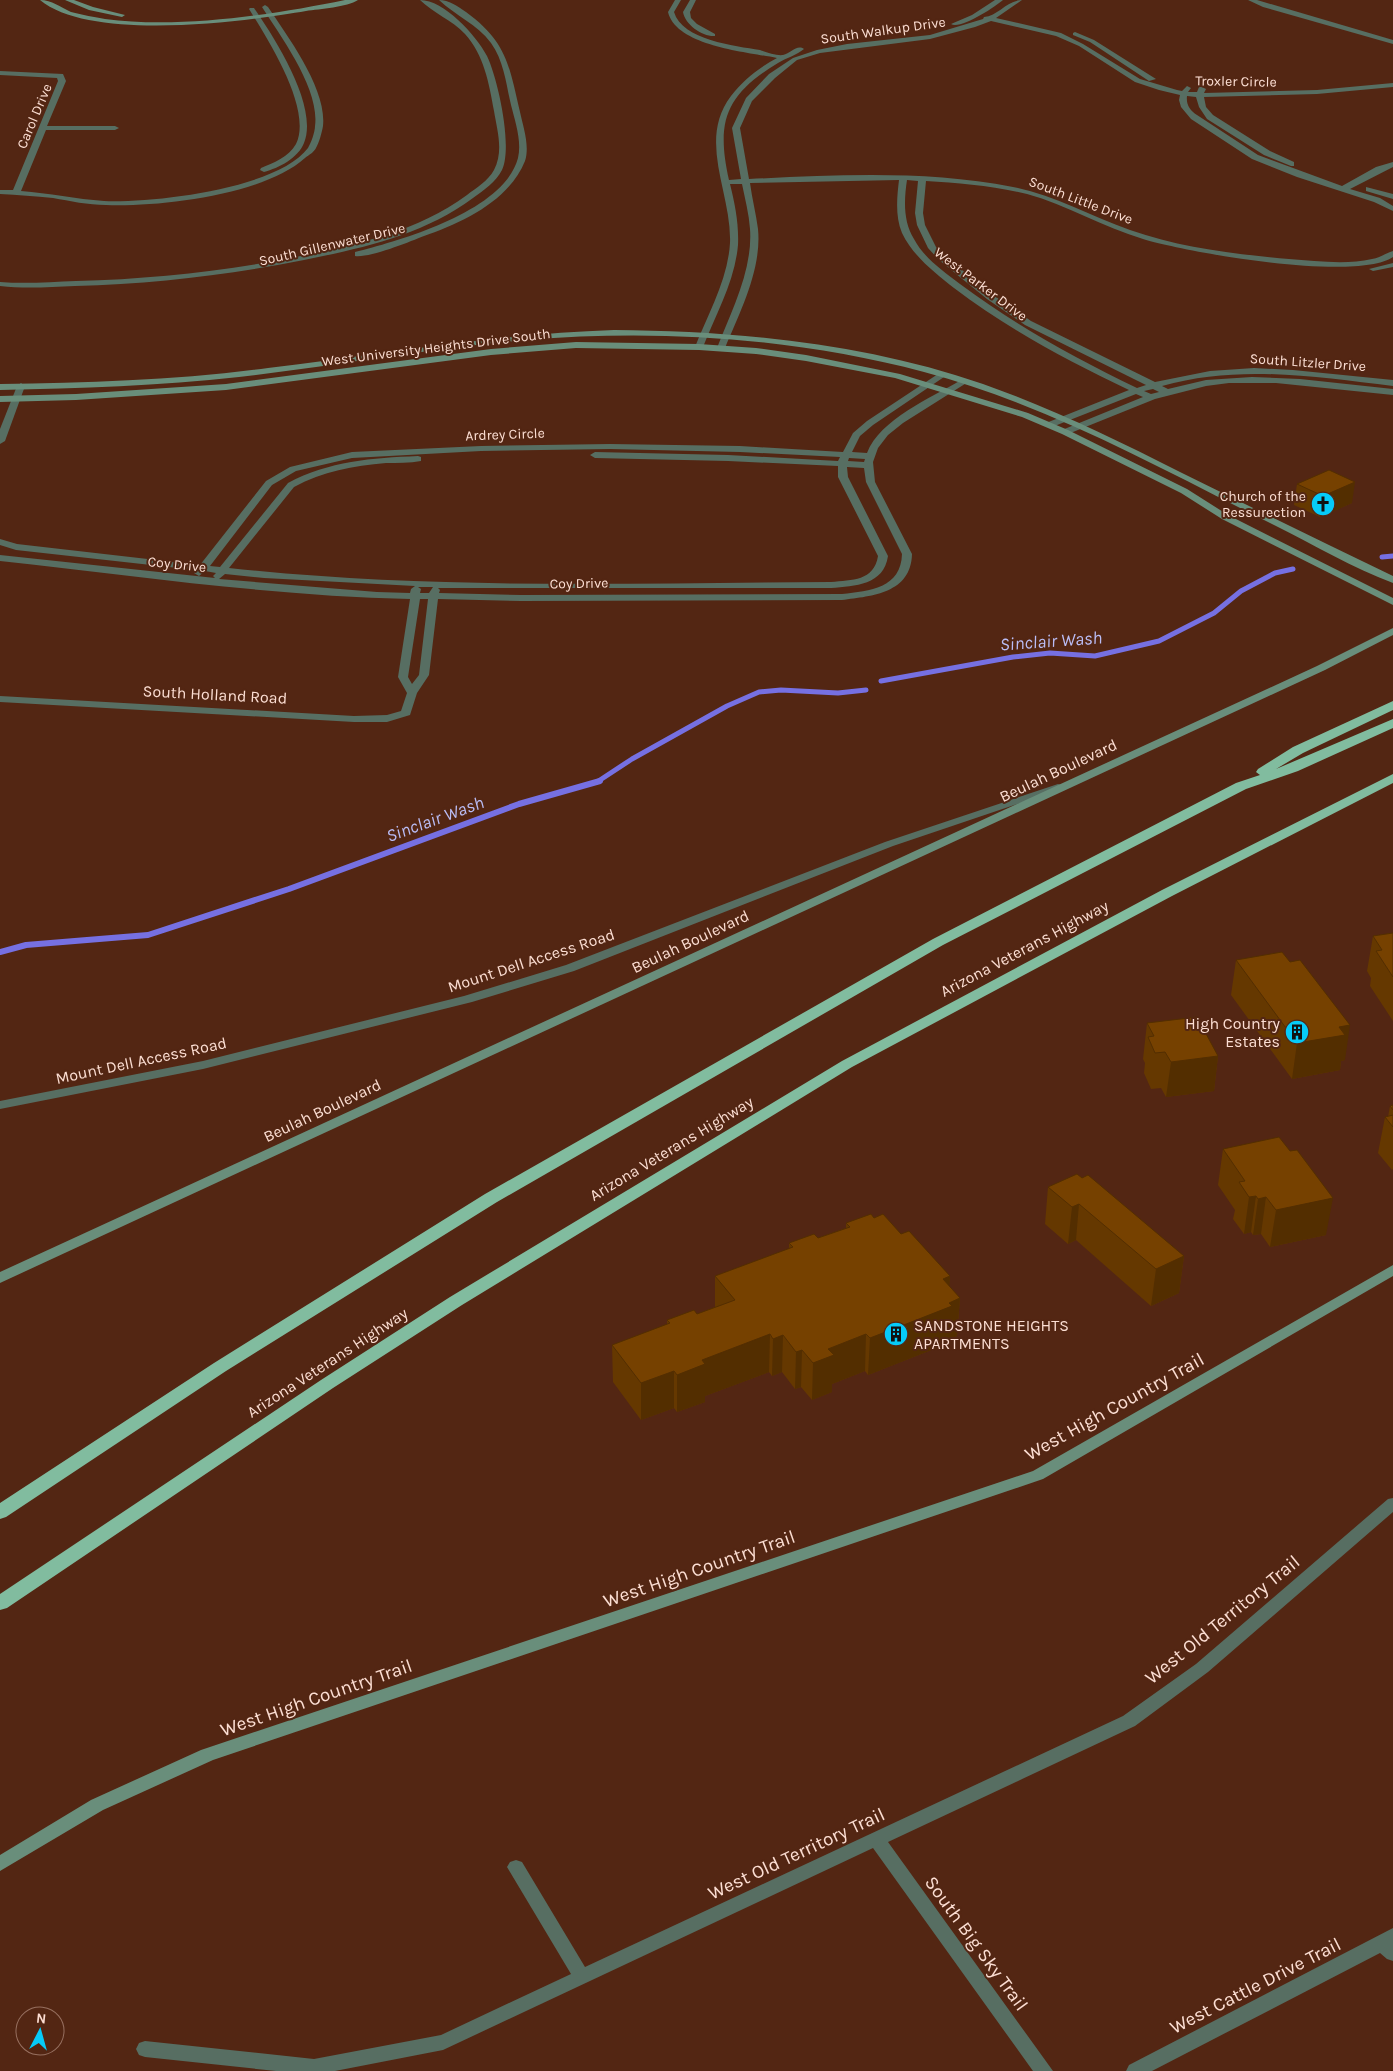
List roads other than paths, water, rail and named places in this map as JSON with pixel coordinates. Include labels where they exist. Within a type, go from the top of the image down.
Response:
[{"type":"highway","points":[[0,1512],[220,1367],[500,1193],[938,942],[1241,786],[1298,750],[1393,705]]},
{"type":"highway","points":[[1241,786],[1293,768],[1393,723]]},
{"type":"highway","name":"Arizona Veterans Highway","points":[[0,1603],[327,1384],[448,1306],[847,1064],[1184,884],[1393,778]]},
{"type":"street","points":[[43,0],[64,12],[125,23],[187,23],[268,10],[355,0]]},
{"type":"street","points":[[68,0],[91,9],[138,16],[179,16],[225,12]]},
{"type":"street","points":[[268,10],[316,0]]},
{"type":"street","name":"South Gillenwater Drive","points":[[0,284],[22,286],[120,283],[224,273],[362,245],[393,235],[442,215],[465,202],[491,179],[500,165],[503,152],[495,94],[481,49],[456,21],[423,0]]},
{"type":"street","name":"South Gillenwater Drive","points":[[98,292],[206,283],[299,267],[384,248],[418,237],[458,219],[491,198],[505,185],[521,160],[522,150],[505,62],[499,49],[478,25],[442,0]]},
{"type":"street","points":[[678,0],[671,12],[678,25],[687,32],[699,38],[782,56]]},
{"type":"street","points":[[693,0],[686,7],[685,13],[687,18],[702,30],[723,38],[794,56]]},
{"type":"street","name":"South Walkup Drive","points":[[721,348],[752,258],[754,230],[736,135],[738,120],[749,100],[759,88],[794,56],[836,41],[935,30],[974,16],[1000,0]]},
{"type":"street","name":"South Walkup Drive","points":[[699,346],[732,267],[734,230],[719,131],[726,110],[742,87],[782,56],[806,56],[840,47],[943,35],[990,19],[1019,0]]},
{"type":"street","points":[[1251,0],[1393,42]]},
{"type":"street","points":[[1268,0],[1393,36]]},
{"type":"street","points":[[60,197],[132,196],[187,191],[230,183],[254,175],[288,157],[300,145],[303,123],[289,70],[254,12],[243,10]]},
{"type":"street","points":[[0,192],[105,203],[158,201],[197,196],[248,184],[287,169],[312,148],[318,138],[319,127],[315,102],[305,69],[268,10]]},
{"type":"street","name":"Troxler Circle","points":[[983,11],[1042,23],[1080,36],[1100,46],[1148,77],[1185,90]]},
{"type":"street","name":"Troxler Circle","points":[[974,16],[1055,33],[1082,45],[1118,70],[1138,81],[1158,88],[1226,96],[1319,92],[1393,85]]},
{"type":"street","name":"Carol Drive","points":[[0,73],[60,76],[62,80],[16,193]]},
{"type":"street","name":"Troxler Circle","points":[[1201,92],[1327,86],[1393,78]]},
{"type":"street","points":[[1185,90],[1183,104],[1194,117],[1254,157],[1300,176],[1377,200],[1393,209]]},
{"type":"street","points":[[1201,92],[1199,101],[1210,117],[1267,153],[1289,164],[1393,197]]},
{"type":"street","points":[[42,128],[115,128]]},
{"type":"street","points":[[1343,189],[1380,168],[1393,164]]},
{"type":"street","name":"South Little Drive","points":[[727,185],[902,182],[1014,189],[1055,202],[1148,238],[1222,254],[1294,261],[1365,263],[1380,261],[1393,253]]},
{"type":"street","name":"West Parker Drive","points":[[902,182],[902,219],[906,231],[925,260],[968,295],[1019,330],[1151,398]]},
{"type":"street","name":"South Little Drive","points":[[921,183],[1015,196],[1127,239],[1162,249],[1229,262],[1331,270],[1369,270],[1393,265]]},
{"type":"street","name":"West Parker Drive","points":[[921,183],[919,213],[921,225],[929,243],[942,258],[990,297],[1028,324],[1168,393]]},
{"type":"street","points":[[442,215],[458,219]]},
{"type":"street","name":"South Gillenwater Drive","points":[[22,286],[45,291],[88,292]]},
{"type":"street","name":"West University Heights Drive South","points":[[0,386],[126,383],[266,371],[518,338],[613,333],[725,337],[842,351],[941,375],[1025,402],[1080,426],[1393,580]]},
{"type":"street","name":"West University Heights Drive South","points":[[0,399],[153,393],[226,387],[536,347],[611,344],[699,346],[806,358],[898,376],[1026,415],[1065,432],[1184,492],[1225,517],[1276,544],[1393,602]]},
{"type":"street","name":"South Litzler Drive","points":[[1049,425],[1151,385],[1183,378],[1234,371],[1286,372],[1393,383]]},
{"type":"street","points":[[941,375],[925,384],[856,435],[844,459],[844,477],[883,556],[883,566],[880,572],[902,576],[908,562],[907,554],[870,480],[869,460],[872,449],[881,436],[895,424],[964,382]]},
{"type":"street","name":"South Litzler Drive","points":[[1065,432],[1151,398],[1206,384],[1247,380],[1303,382],[1393,392]]},
{"type":"street","points":[[0,441],[21,386]]},
{"type":"street","name":"Ardrey Circle","points":[[194,580],[269,483],[293,470],[326,460],[352,455],[527,447],[701,447],[844,459]]},
{"type":"street","name":"Ardrey Circle","points":[[213,582],[290,485],[302,478],[339,467],[416,459],[578,455],[869,460]]},
{"type":"street","name":"Coy Drive","points":[[0,542],[16,547],[282,576],[436,585],[831,585],[852,583],[880,572]]},
{"type":"street","name":"Coy Drive","points":[[0,558],[213,582],[414,597],[842,596],[874,592],[899,580],[902,576]]},
{"type":"street","points":[[412,693],[403,677],[414,597],[418,584]]},
{"type":"street","name":"South Holland Road","points":[[0,699],[379,719],[398,717],[406,713],[412,693],[424,675],[436,585]]},
{"type":"street","name":"Beulah Boulevard","points":[[0,1278],[1321,668],[1393,631]]},
{"type":"street","name":"Mount Dell Access Road","points":[[0,1105],[124,1082],[202,1065],[468,999],[570,968],[889,844],[1083,778]]},
{"type":"street","name":"West High Country Trail","points":[[0,1864],[97,1805],[207,1755],[1038,1474],[1393,1270]]},
{"type":"street","name":"West Old Territory Trail","points":[[145,2049],[314,2067],[443,2042],[1129,1721],[1202,1668],[1393,1503]]},
{"type":"street","name":"South Big Sky Trail","points":[[876,1840],[1044,2071]]},
{"type":"street","points":[[516,1867],[582,1977]]},
{"type":"street","name":"West Cattle Drive Trail","points":[[1136,2071],[1389,1944]]},
{"type":"waterway","name":"Sinclair Wash","points":[[1382,557],[1393,556]]},
{"type":"waterway","name":"Sinclair Wash","points":[[881,681],[1013,657],[1050,653],[1095,656],[1159,641],[1214,613],[1241,591],[1275,573],[1293,569]]},
{"type":"waterway","name":"Sinclair Wash","points":[[597,782],[632,759],[727,706],[759,692],[781,690],[838,693],[866,690]]},
{"type":"waterway","name":"Sinclair Wash","points":[[0,952],[26,945],[148,935],[289,889],[519,804],[597,782]]},
{"type":"place","name":"Church of the Ressurection","points":[[1323,504]]},
{"type":"place","name":"High Country Estates","points":[[1297,1032]]},
{"type":"place","name":"SANDSTONE HEIGHTS APARTMENTS","points":[[896,1334]]}]
